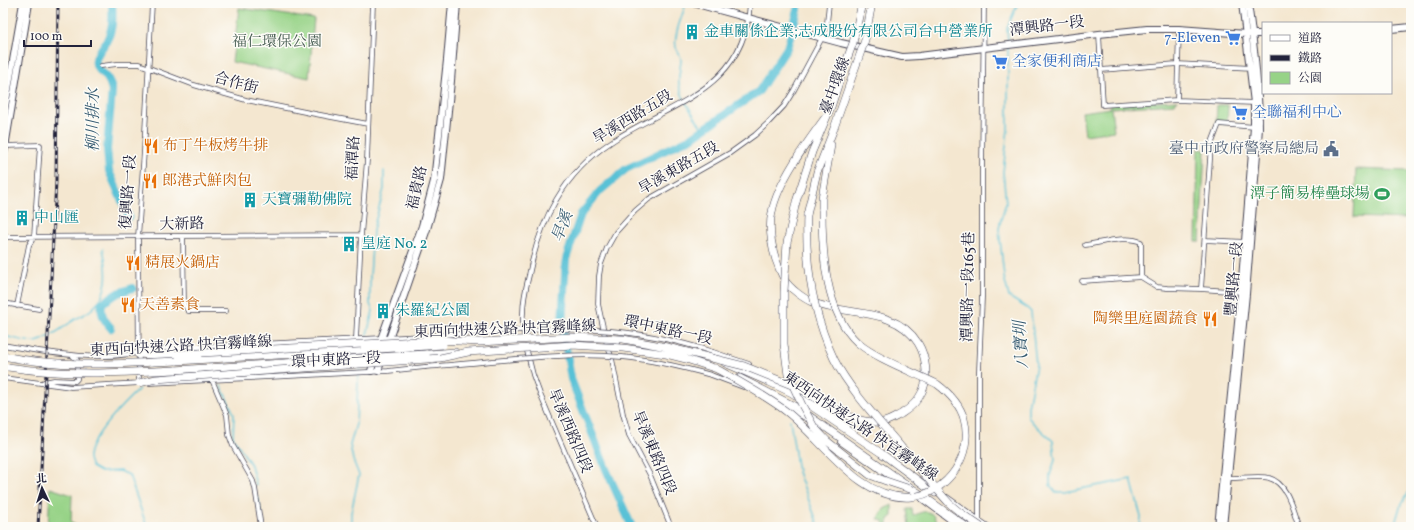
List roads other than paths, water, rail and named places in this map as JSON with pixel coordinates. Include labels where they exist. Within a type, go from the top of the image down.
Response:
[{"type":"highway","name":"臺中環線","points":[[827,115],[853,43],[862,3]]},
{"type":"highway","name":"臺中環線","points":[[833,131],[865,40],[872,3]]},
{"type":"highway","points":[[714,356],[744,366],[799,388],[837,411],[865,422],[883,422],[895,418],[914,403],[922,393],[926,379],[925,358],[919,343],[910,333],[899,324],[888,319],[827,307],[813,302],[797,292],[784,280],[776,261],[772,246],[771,226],[771,213],[775,199],[800,153],[827,115]]},
{"type":"highway","points":[[827,115],[812,152],[796,202],[787,243],[783,312],[784,344],[788,375],[814,427],[827,441],[870,475],[886,482],[913,490]]},
{"type":"highway","points":[[713,371],[746,385],[788,412],[863,483],[885,495],[912,497],[930,493],[944,484],[958,466],[963,456],[966,436],[962,413],[952,398],[937,384],[872,353],[858,343],[847,331],[834,303],[828,280],[824,249],[822,198],[833,131]]},
{"type":"highway","points":[[833,131],[817,172],[807,214],[806,236],[810,283],[826,337],[835,360],[850,384],[875,416],[950,504]]},
{"type":"highway","name":"東西向快速公路 快官霧峰線","points":[[3,356],[59,364],[95,365],[571,337],[623,340],[667,347],[714,356],[792,394],[881,453],[980,527]]},
{"type":"highway","points":[[138,354],[152,355],[201,353],[437,340],[480,342]]},
{"type":"highway","name":"東西向快速公路 快官霧峰線","points":[[3,366],[59,373],[113,374],[572,345],[623,348],[666,354],[686,359],[713,371],[762,389],[798,408],[966,527]]},
{"type":"highway","points":[[139,383],[156,379],[440,358],[468,352]]},
{"type":"street","points":[[3,118],[23,3]]},
{"type":"street","points":[[3,159],[30,3]]},
{"type":"street","name":"復興路一段","points":[[139,383],[138,237],[152,3]]},
{"type":"street","name":"福潭路","points":[[356,339],[361,235],[367,160],[373,3]]},
{"type":"street","name":"福貴路","points":[[371,371],[422,226],[434,181],[452,3]]},
{"type":"street","name":"福貴路","points":[[378,371],[427,228],[441,180],[457,3]]},
{"type":"street","name":"潭興路一段","points":[[693,3],[813,36],[902,57],[1148,29],[1179,28],[1262,34]]},
{"type":"street","name":"旱溪西路五段","points":[[525,342],[522,314],[531,262],[546,217],[562,189],[582,165],[610,142],[697,94],[717,78],[734,58],[741,46],[751,18],[750,3]]},
{"type":"street","name":"旱溪東路五段","points":[[606,341],[598,304],[599,276],[601,264],[616,232],[635,210],[648,199],[730,153],[755,135],[784,106],[822,38],[827,23],[829,3]]},
{"type":"street","name":"潭興路一段165巷","points":[[980,527],[979,379],[982,298],[984,3]]},
{"type":"street","points":[[1242,3],[1249,34]]},
{"type":"street","points":[[1248,3],[1249,34]]},
{"type":"street","points":[[1392,29],[1411,27]]},
{"type":"street","points":[[1177,100],[1179,28]]},
{"type":"street","points":[[1099,34],[1103,105],[1177,100],[1256,103]]},
{"type":"street","name":"豐興路一段","points":[[1218,527],[1225,478],[1244,293],[1257,128],[1249,34]]},
{"type":"street","name":"合作街","points":[[101,66],[139,64],[194,85],[246,100],[310,114],[368,124]]},
{"type":"street","points":[[1101,70],[1177,64],[1253,68]]},
{"type":"street","points":[[1200,289],[1205,240],[1211,145],[1219,124],[1257,128]]},
{"type":"street","points":[[5,146],[40,145],[34,237],[29,245],[17,306]]},
{"type":"street","name":"大新路","points":[[3,237],[361,235]]},
{"type":"street","points":[[183,236],[184,304],[188,311],[226,311]]},
{"type":"street","points":[[1085,245],[1125,239],[1133,239],[1141,242],[1141,277]]},
{"type":"street","points":[[1205,240],[1248,243]]},
{"type":"street","points":[[1082,281],[1141,277],[1157,287],[1244,293]]},
{"type":"street","points":[[3,303],[39,310]]},
{"type":"street","name":"環中東路一段","points":[[3,345],[72,356],[82,356],[138,354],[155,349],[548,330],[598,330],[647,336],[698,347],[714,356],[752,366],[795,388],[947,498],[979,518],[989,527]]},
{"type":"street","points":[[606,341],[617,343]]},
{"type":"street","name":"旱溪東路四段","points":[[606,341],[612,359],[623,414],[630,435],[650,474],[670,527]]},
{"type":"street","name":"旱溪西路四段","points":[[525,342],[533,375],[540,394],[597,527]]},
{"type":"street","points":[[37,382],[76,380],[78,377],[77,360],[72,356]]},
{"type":"street","name":"環中東路一段","points":[[3,378],[71,387],[378,371],[575,356],[629,358],[670,364],[713,371],[764,395],[824,430],[959,527]]},
{"type":"street","points":[[212,380],[227,415],[229,435],[233,446],[253,481],[261,527]]},
{"type":"street","points":[[1225,478],[1269,478],[1278,483],[1286,492],[1299,527]]},
{"type":"street","name":"豐興路一段","points":[[1223,527],[1225,478]]},
{"type":"waterway","name":"柳川排水","points":[[112,3],[110,33],[97,55],[96,64],[97,68],[108,79],[112,90],[107,149],[109,171],[129,217]]},
{"type":"waterway","points":[[686,3],[675,43],[681,59],[679,84],[682,96],[703,130]]},
{"type":"waterway","name":"旱溪","points":[[632,527],[606,469],[571,379],[562,323],[566,259],[581,214],[600,191],[626,169],[691,138],[759,91],[787,48],[798,10],[798,3]]},
{"type":"waterway","name":"八寶圳","points":[[1008,43],[1007,28],[1018,3]]},
{"type":"waterway","name":"八寶圳","points":[[1008,47],[1008,129],[1003,172],[1006,203],[999,229],[1004,277],[1009,297],[1031,312],[1036,365],[1028,407],[1028,417],[1053,441],[1055,460],[1050,475],[1050,485],[1056,492],[1065,492],[1131,479],[1141,517],[1140,527]]},
{"type":"waterway","points":[[366,338],[373,311],[370,304],[373,230],[384,189],[384,171]]},
{"type":"waterway","points":[[3,336],[30,342],[41,341],[55,334],[92,309],[98,303],[105,289],[106,265],[103,249]]},
{"type":"waterway","name":"柳川排水","points":[[111,328],[103,317],[102,303],[118,293],[133,288]]},
{"type":"waterway","points":[[351,527],[351,513],[359,475],[353,460],[350,445],[356,424],[360,367]]},
{"type":"waterway","points":[[221,386],[234,414],[233,437],[251,465],[256,485]]},
{"type":"waterway","points":[[139,389],[117,411],[102,429],[91,448],[89,460],[92,467],[101,472],[120,471],[129,475],[147,527]]},
{"type":"waterway","points":[[790,420],[798,472],[819,527]]},
{"type":"waterway","points":[[1394,527],[1400,507],[1408,493],[1411,495]]},
{"type":"waterway","points":[[258,497],[263,527]]},
{"type":"railway","points":[[38,527],[56,181],[58,3]]},
{"type":"place","name":"金車關係企業;志成股份有限公司台中營業所","points":[[692,32]]},
{"type":"place","name":"7-Eleven","points":[[1233,38]]},
{"type":"place","name":"全家便利商店","points":[[1000,62]]},
{"type":"place","name":"全聯福利中心","points":[[1240,113]]},
{"type":"place","name":"布丁牛板烤牛排","points":[[151,146]]},
{"type":"place","name":"臺中市政府警察局總局","points":[[1331,149]]},
{"type":"place","name":"郎港式鮮肉包","points":[[150,181]]},
{"type":"place","name":"潭子簡易棒壘球場","points":[[1382,194]]},
{"type":"place","name":"天寶彌勒佛院","points":[[250,200]]},
{"type":"place","name":"中山匯","points":[[22,218]]},
{"type":"place","name":"皇庭 No. 2","points":[[349,244]]},
{"type":"place","name":"精展火鍋店","points":[[133,263]]},
{"type":"place","name":"天善素食","points":[[128,305]]},
{"type":"place","name":"朱羅紀公園","points":[[383,311]]},
{"type":"place","name":"陶樂里庭園蔬食","points":[[1210,319]]},
{"type":"park label","name":"福仁環保公園","points":[[277,42]]}]
